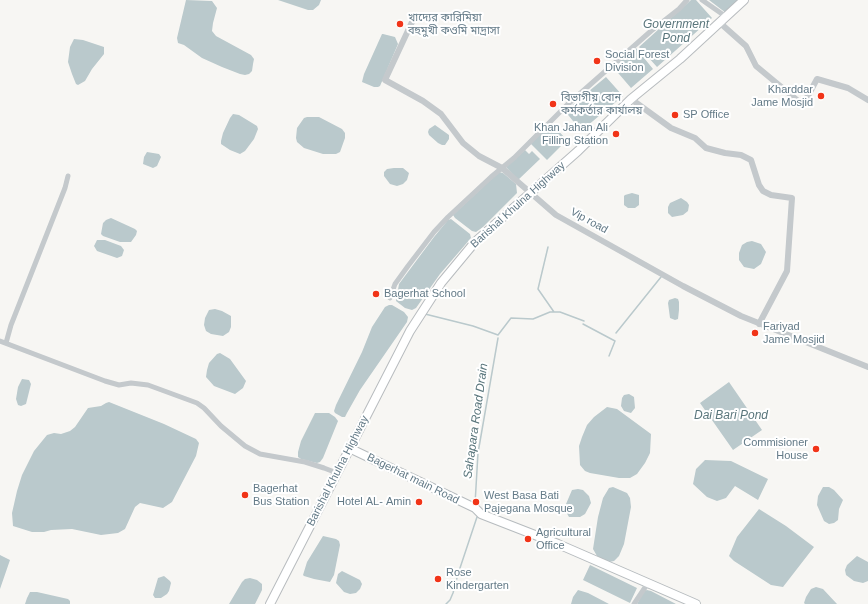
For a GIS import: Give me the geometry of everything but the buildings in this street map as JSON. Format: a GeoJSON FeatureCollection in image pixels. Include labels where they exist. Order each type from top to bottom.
{"type":"FeatureCollection","features":[{"type":"Feature","properties":{"kind":"main road","name":"Barishal Khulna Highway"},"geometry":{"type":"LineString","coordinates":[[270,604],[410,331],[440,283],[474,242],[578,151],[631,99],[680,59],[744,0]]}},
{"type":"Feature","properties":{"kind":"main road","name":"Bagerhat main Road"},"geometry":{"type":"LineString","coordinates":[[350,448],[475,508],[481,514],[558,544],[696,604]]}},
{"type":"Feature","properties":{"kind":"street"},"geometry":{"type":"LineString","coordinates":[[390,298],[396,284],[434,232],[462,203],[502,168],[578,95],[651,31],[679,9],[687,0]]}},
{"type":"Feature","properties":{"kind":"street"},"geometry":{"type":"LineString","coordinates":[[702,0],[722,19],[746,46],[756,66],[803,105],[817,79],[848,88],[868,100]]}},
{"type":"Feature","properties":{"kind":"street","name":"Vip road"},"geometry":{"type":"LineString","coordinates":[[412,22],[385,80],[423,101],[440,114],[452,126],[463,143],[479,156],[502,168],[556,214],[578,228],[683,286],[759,324],[868,367]]}},
{"type":"Feature","properties":{"kind":"street"},"geometry":{"type":"LineString","coordinates":[[631,99],[672,128],[696,138],[706,148],[741,155],[751,160],[759,185],[763,191],[771,195],[792,198],[787,271],[759,324]]}},
{"type":"Feature","properties":{"kind":"street"},"geometry":{"type":"LineString","coordinates":[[6,343],[11,325],[65,188],[68,176]]}},
{"type":"Feature","properties":{"kind":"street"},"geometry":{"type":"LineString","coordinates":[[0,341],[105,381],[119,384],[131,383],[148,385],[197,403],[204,408],[221,426],[246,446],[260,454],[305,462],[337,473]]}},
{"type":"Feature","properties":{"kind":"street"},"geometry":{"type":"LineString","coordinates":[[634,604],[648,583]]}},
{"type":"Feature","properties":{"kind":"water"},"geometry":{"type":"Polygon","coordinates":[[[186,0],[212,1],[217,8],[212,31],[216,36],[251,55],[254,59],[252,71],[249,74],[240,74],[222,67],[202,58],[184,45],[178,43],[177,38],[186,0]]]}},
{"type":"Feature","properties":{"kind":"water"},"geometry":{"type":"Polygon","coordinates":[[[278,0],[321,0],[319,5],[313,10],[308,10],[278,0]]]}},
{"type":"Feature","properties":{"kind":"water","name":"Government Pond"},"geometry":{"type":"Polygon","coordinates":[[[691,0],[696,0],[712,18],[657,67],[639,47],[691,0]]]}},
{"type":"Feature","properties":{"kind":"water","name":"Government Pond"},"geometry":{"type":"Polygon","coordinates":[[[709,0],[739,0],[726,13],[709,0]]]}},
{"type":"Feature","properties":{"kind":"water"},"geometry":{"type":"Polygon","coordinates":[[[382,34],[395,37],[398,44],[380,86],[374,87],[362,82],[364,74],[382,34]]]}},
{"type":"Feature","properties":{"kind":"water"},"geometry":{"type":"Polygon","coordinates":[[[74,39],[83,40],[104,47],[104,54],[85,81],[78,85],[76,84],[68,62],[70,47],[74,39]]]}},
{"type":"Feature","properties":{"kind":"water","name":"Government Pond"},"geometry":{"type":"Polygon","coordinates":[[[636,48],[653,69],[631,88],[613,67],[636,48]]]}},
{"type":"Feature","properties":{"kind":"water"},"geometry":{"type":"Polygon","coordinates":[[[606,77],[623,96],[581,131],[565,111],[606,77]]]}},
{"type":"Feature","properties":{"kind":"water"},"geometry":{"type":"Polygon","coordinates":[[[233,114],[239,115],[257,126],[258,129],[254,139],[245,151],[240,154],[221,144],[223,133],[233,114]]]}},
{"type":"Feature","properties":{"kind":"water"},"geometry":{"type":"Polygon","coordinates":[[[319,117],[342,129],[345,133],[345,138],[340,152],[336,154],[323,154],[304,148],[297,142],[297,128],[304,118],[319,117]]]}},
{"type":"Feature","properties":{"kind":"water"},"geometry":{"type":"Polygon","coordinates":[[[549,121],[567,140],[547,160],[528,141],[549,121]]]}},
{"type":"Feature","properties":{"kind":"water"},"geometry":{"type":"Polygon","coordinates":[[[435,125],[449,135],[449,139],[445,145],[438,143],[429,135],[429,129],[435,125]]]}},
{"type":"Feature","properties":{"kind":"water"},"geometry":{"type":"Polygon","coordinates":[[[525,150],[529,154],[532,151],[540,159],[518,180],[506,167],[525,150]]]}},
{"type":"Feature","properties":{"kind":"water"},"geometry":{"type":"Polygon","coordinates":[[[147,152],[159,154],[161,157],[157,166],[153,168],[143,164],[144,157],[147,152]]]}},
{"type":"Feature","properties":{"kind":"water"},"geometry":{"type":"Polygon","coordinates":[[[403,168],[409,173],[407,180],[403,184],[397,186],[390,184],[384,176],[384,172],[387,169],[403,168]]]}},
{"type":"Feature","properties":{"kind":"water"},"geometry":{"type":"Polygon","coordinates":[[[499,172],[503,173],[516,184],[517,193],[483,227],[476,232],[472,231],[453,215],[499,172]]]}},
{"type":"Feature","properties":{"kind":"water"},"geometry":{"type":"Polygon","coordinates":[[[632,193],[639,195],[639,205],[635,208],[628,208],[624,205],[624,196],[632,193]]]}},
{"type":"Feature","properties":{"kind":"water"},"geometry":{"type":"Polygon","coordinates":[[[681,198],[689,205],[688,211],[683,215],[672,217],[668,213],[668,207],[670,203],[681,198]]]}},
{"type":"Feature","properties":{"kind":"water"},"geometry":{"type":"Polygon","coordinates":[[[111,218],[137,231],[131,242],[120,242],[101,234],[103,223],[111,218]]]}},
{"type":"Feature","properties":{"kind":"water"},"geometry":{"type":"Polygon","coordinates":[[[451,219],[470,234],[471,238],[440,274],[416,308],[412,310],[405,308],[396,301],[399,284],[434,237],[448,220],[451,219]]]}},
{"type":"Feature","properties":{"kind":"water"},"geometry":{"type":"Polygon","coordinates":[[[97,240],[105,240],[121,246],[124,250],[122,256],[117,258],[97,251],[94,246],[97,240]]]}},
{"type":"Feature","properties":{"kind":"water"},"geometry":{"type":"Polygon","coordinates":[[[752,241],[761,244],[766,252],[761,264],[754,269],[744,267],[739,260],[739,253],[742,245],[752,241]]]}},
{"type":"Feature","properties":{"kind":"water"},"geometry":{"type":"Polygon","coordinates":[[[675,298],[678,299],[679,302],[679,310],[678,319],[675,320],[670,318],[668,303],[669,300],[675,298]]]}},
{"type":"Feature","properties":{"kind":"water"},"geometry":{"type":"Polygon","coordinates":[[[392,305],[404,312],[408,317],[407,322],[360,390],[345,417],[342,417],[334,411],[336,405],[362,352],[372,327],[385,307],[392,305]]]}},
{"type":"Feature","properties":{"kind":"water"},"geometry":{"type":"Polygon","coordinates":[[[215,309],[231,316],[231,327],[229,332],[223,336],[211,334],[206,331],[204,325],[205,318],[209,310],[215,309]]]}},
{"type":"Feature","properties":{"kind":"water"},"geometry":{"type":"Polygon","coordinates":[[[220,353],[230,359],[246,381],[243,388],[235,394],[214,386],[206,377],[209,363],[217,354],[220,353]]]}},
{"type":"Feature","properties":{"kind":"water"},"geometry":{"type":"Polygon","coordinates":[[[22,379],[29,380],[31,384],[26,404],[21,406],[18,405],[16,399],[18,387],[22,379]]]}},
{"type":"Feature","properties":{"kind":"water","name":"Dai Bari Pond"},"geometry":{"type":"Polygon","coordinates":[[[729,382],[762,430],[733,450],[700,403],[729,382]]]}},
{"type":"Feature","properties":{"kind":"water"},"geometry":{"type":"Polygon","coordinates":[[[629,394],[634,397],[635,408],[631,413],[624,411],[621,406],[624,395],[629,394]]]}},
{"type":"Feature","properties":{"kind":"water"},"geometry":{"type":"Polygon","coordinates":[[[109,402],[164,424],[196,439],[199,443],[196,456],[172,502],[163,508],[140,503],[135,507],[125,529],[118,533],[101,535],[72,529],[32,532],[13,526],[12,513],[17,491],[22,475],[34,451],[47,435],[54,433],[61,434],[70,431],[75,427],[88,408],[101,406],[109,402]]]}},
{"type":"Feature","properties":{"kind":"water"},"geometry":{"type":"Polygon","coordinates":[[[607,407],[617,409],[651,434],[650,453],[637,474],[630,478],[619,478],[590,473],[585,471],[580,465],[579,446],[587,425],[594,417],[607,407]]]}},
{"type":"Feature","properties":{"kind":"water"},"geometry":{"type":"Polygon","coordinates":[[[315,413],[329,413],[338,421],[323,458],[317,463],[298,457],[301,441],[315,413]]]}},
{"type":"Feature","properties":{"kind":"water"},"geometry":{"type":"Polygon","coordinates":[[[705,460],[731,461],[768,479],[758,500],[735,486],[726,498],[717,501],[707,497],[693,484],[696,469],[705,460]]]}},
{"type":"Feature","properties":{"kind":"water"},"geometry":{"type":"Polygon","coordinates":[[[613,487],[627,493],[630,498],[631,507],[624,544],[619,556],[614,561],[609,562],[597,556],[593,549],[598,517],[603,498],[609,488],[613,487]]]}},
{"type":"Feature","properties":{"kind":"water"},"geometry":{"type":"Polygon","coordinates":[[[823,487],[829,487],[834,490],[843,500],[839,509],[838,520],[834,523],[829,524],[824,521],[817,505],[818,496],[823,487]]]}},
{"type":"Feature","properties":{"kind":"water"},"geometry":{"type":"Polygon","coordinates":[[[572,490],[583,490],[589,496],[591,503],[585,514],[580,517],[569,517],[565,510],[566,504],[572,490]]]}},
{"type":"Feature","properties":{"kind":"water"},"geometry":{"type":"Polygon","coordinates":[[[759,509],[786,526],[814,547],[783,587],[771,585],[734,561],[729,556],[737,537],[759,509]]]}},
{"type":"Feature","properties":{"kind":"water"},"geometry":{"type":"Polygon","coordinates":[[[323,536],[336,539],[339,541],[340,545],[334,575],[330,582],[303,575],[307,562],[323,536]]]}},
{"type":"Feature","properties":{"kind":"water"},"geometry":{"type":"Polygon","coordinates":[[[0,555],[10,560],[0,589],[0,555]]]}},
{"type":"Feature","properties":{"kind":"water"},"geometry":{"type":"Polygon","coordinates":[[[857,556],[868,562],[868,581],[863,583],[854,581],[846,575],[845,570],[847,565],[857,556]]]}},
{"type":"Feature","properties":{"kind":"water"},"geometry":{"type":"Polygon","coordinates":[[[590,565],[637,588],[630,603],[583,580],[590,565]]]}},
{"type":"Feature","properties":{"kind":"water"},"geometry":{"type":"Polygon","coordinates":[[[342,571],[360,580],[362,584],[356,593],[350,594],[344,592],[336,583],[338,574],[342,571]]]}},
{"type":"Feature","properties":{"kind":"water"},"geometry":{"type":"Polygon","coordinates":[[[164,576],[171,583],[169,591],[161,598],[155,598],[153,595],[158,578],[164,576]]]}},
{"type":"Feature","properties":{"kind":"water"},"geometry":{"type":"Polygon","coordinates":[[[250,578],[257,580],[262,584],[262,590],[255,604],[229,604],[242,582],[245,579],[250,578]]]}},
{"type":"Feature","properties":{"kind":"water"},"geometry":{"type":"Polygon","coordinates":[[[816,587],[823,589],[837,604],[805,604],[806,597],[811,589],[816,587]]]}},
{"type":"Feature","properties":{"kind":"water"},"geometry":{"type":"Polygon","coordinates":[[[578,590],[588,593],[609,604],[571,604],[573,597],[578,590]]]}},
{"type":"Feature","properties":{"kind":"water"},"geometry":{"type":"Polygon","coordinates":[[[647,590],[676,604],[637,604],[644,591],[647,590]]]}},
{"type":"Feature","properties":{"kind":"water"},"geometry":{"type":"Polygon","coordinates":[[[30,592],[37,592],[68,599],[70,604],[25,604],[30,592]]]}},
{"type":"Feature","properties":{"kind":"waterway","name":"Sahapara Road Drain"},"geometry":{"type":"LineString","coordinates":[[425,314],[473,326],[498,335],[511,318],[533,319],[550,312],[554,312],[538,289],[548,247]]}},
{"type":"Feature","properties":{"kind":"waterway","name":"Sahapara Road Drain"},"geometry":{"type":"LineString","coordinates":[[616,333],[661,277]]}},
{"type":"Feature","properties":{"kind":"waterway","name":"Sahapara Road Drain"},"geometry":{"type":"LineString","coordinates":[[554,312],[560,312],[584,321]]}},
{"type":"Feature","properties":{"kind":"waterway","name":"Sahapara Road Drain"},"geometry":{"type":"LineString","coordinates":[[583,324],[615,341],[609,356]]}},
{"type":"Feature","properties":{"kind":"waterway","name":"Sahapara Road Drain"},"geometry":{"type":"LineString","coordinates":[[475,504],[478,453],[498,338]]}},
{"type":"Feature","properties":{"kind":"waterway"},"geometry":{"type":"LineString","coordinates":[[446,604],[450,600],[453,593],[477,517]]}},
{"type":"Feature","properties":{"kind":"place","name":"খাদ্যের কারিমিয়া বহুমুখী কওমি মাদ্রাসা"},"geometry":{"type":"Point","coordinates":[400,24]}},
{"type":"Feature","properties":{"kind":"place","name":"Social Forest Division"},"geometry":{"type":"Point","coordinates":[597,61]}},
{"type":"Feature","properties":{"kind":"place","name":"Kharddar Jame Mosjid"},"geometry":{"type":"Point","coordinates":[821,96]}},
{"type":"Feature","properties":{"kind":"place","name":"বিভাগীয় বোন কর্মকর্তার কার্যালয়"},"geometry":{"type":"Point","coordinates":[553,104]}},
{"type":"Feature","properties":{"kind":"place","name":"SP Office"},"geometry":{"type":"Point","coordinates":[675,115]}},
{"type":"Feature","properties":{"kind":"place","name":"Khan Jahan Ali Filling Station"},"geometry":{"type":"Point","coordinates":[616,134]}},
{"type":"Feature","properties":{"kind":"place","name":"Bagerhat School"},"geometry":{"type":"Point","coordinates":[376,294]}},
{"type":"Feature","properties":{"kind":"place","name":"Fariyad Jame Mosjid"},"geometry":{"type":"Point","coordinates":[755,333]}},
{"type":"Feature","properties":{"kind":"place","name":"Commisioner House"},"geometry":{"type":"Point","coordinates":[816,449]}},
{"type":"Feature","properties":{"kind":"place","name":"Bagerhat Bus Station"},"geometry":{"type":"Point","coordinates":[245,495]}},
{"type":"Feature","properties":{"kind":"place","name":"Hotel AL- Amin"},"geometry":{"type":"Point","coordinates":[419,502]}},
{"type":"Feature","properties":{"kind":"place","name":"West Basa Bati Pajegana Mosque"},"geometry":{"type":"Point","coordinates":[476,502]}},
{"type":"Feature","properties":{"kind":"place","name":"Agricultural Office"},"geometry":{"type":"Point","coordinates":[528,539]}},
{"type":"Feature","properties":{"kind":"place","name":"Rose Kindergarten"},"geometry":{"type":"Point","coordinates":[438,579]}}]}
